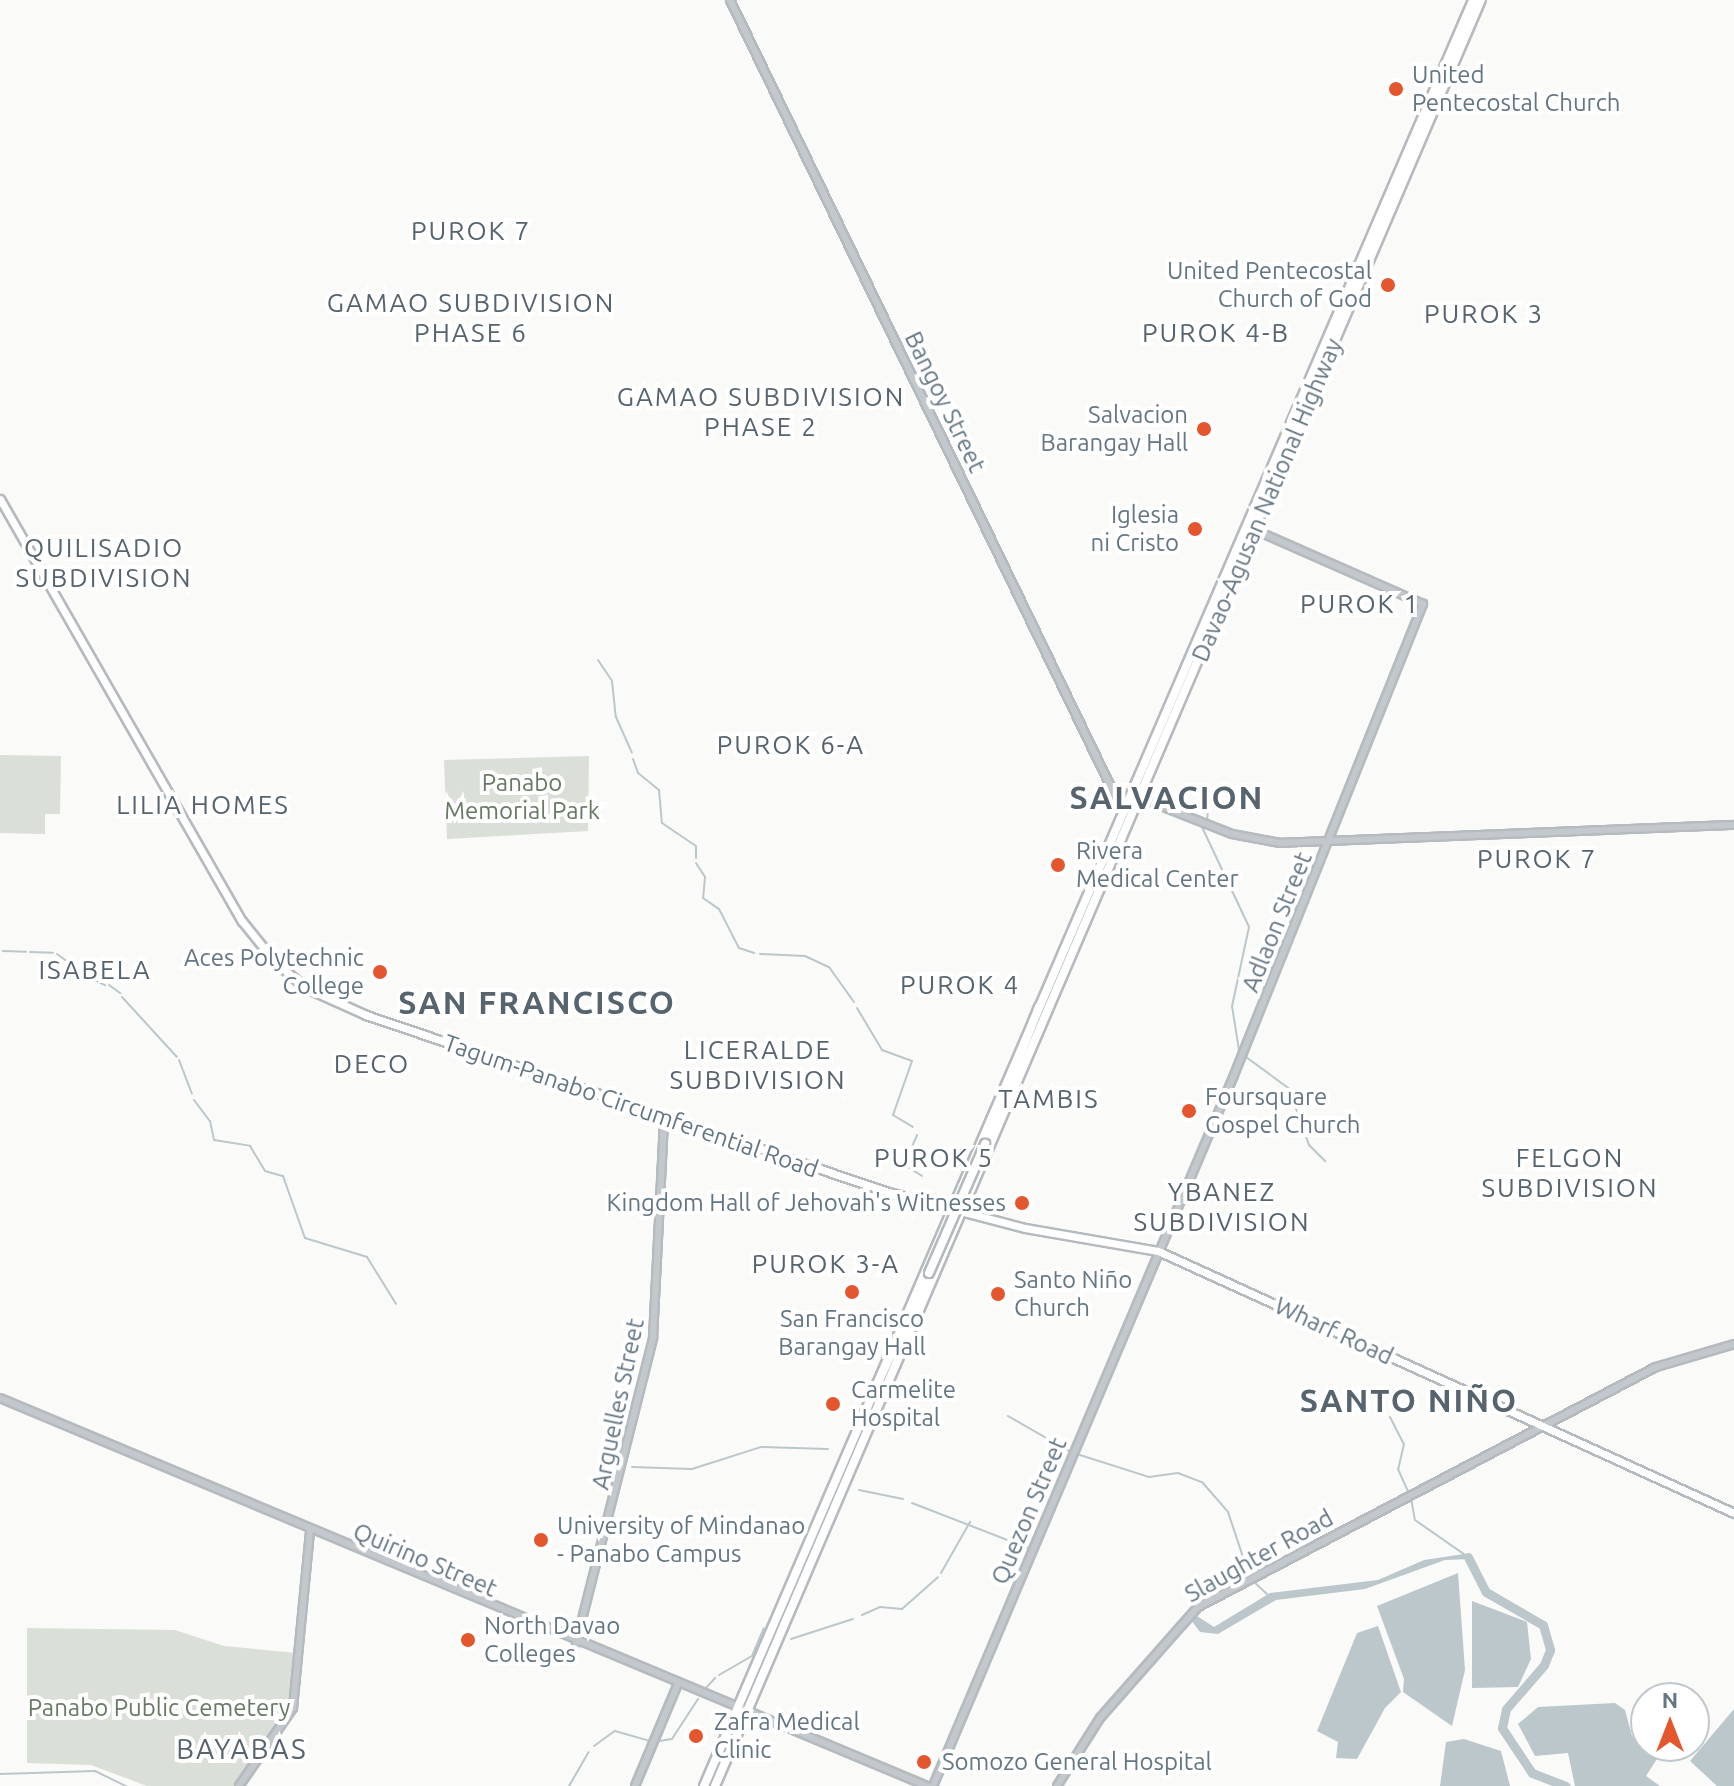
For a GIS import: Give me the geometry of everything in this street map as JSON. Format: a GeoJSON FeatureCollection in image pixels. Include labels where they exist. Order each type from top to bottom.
{"type":"FeatureCollection","features":[{"type":"Feature","properties":{"kind":"highway","name":"Davao-Agusan National Highway"},"geometry":{"type":"LineString","coordinates":[[704,1786],[1042,995],[1163,734],[1473,0]]}},
{"type":"Feature","properties":{"kind":"highway","name":"Davao-Agusan National Highway"},"geometry":{"type":"LineString","coordinates":[[1323,359],[1481,0]]}},
{"type":"Feature","properties":{"kind":"highway","name":"Davao-Agusan National Highway"},"geometry":{"type":"LineString","coordinates":[[715,1786],[964,1213],[1090,915],[1127,816]]}},
{"type":"Feature","properties":{"kind":"highway"},"geometry":{"type":"LineString","coordinates":[[1080,911],[1090,915]]}},
{"type":"Feature","properties":{"kind":"highway","name":"Davao-Agusan National Highway"},"geometry":{"type":"LineString","coordinates":[[868,1397],[885,1375],[985,1144],[1036,1024],[1042,995]]}},
{"type":"Feature","properties":{"kind":"highway","name":"Davao-Agusan National Highway"},"geometry":{"type":"LineString","coordinates":[[1036,1024],[1054,1001]]}},
{"type":"Feature","properties":{"kind":"highway","name":"Davao-Agusan National Highway"},"geometry":{"type":"LineString","coordinates":[[881,1403],[885,1375]]}},
{"type":"Feature","properties":{"kind":"main road","name":"Tagum-Panabo Circumferential Road"},"geometry":{"type":"LineString","coordinates":[[0,499],[242,921],[275,962],[306,988],[366,1015],[664,1119],[964,1213]]}},
{"type":"Feature","properties":{"kind":"main road","name":"Wharf Road"},"geometry":{"type":"LineString","coordinates":[[964,1213],[1158,1251],[1734,1513]]}},
{"type":"Feature","properties":{"kind":"street","name":"Bangoy Street"},"geometry":{"type":"LineString","coordinates":[[730,0],[1127,816]]}},
{"type":"Feature","properties":{"kind":"street","name":"Adlaon Street"},"geometry":{"type":"LineString","coordinates":[[1158,1251],[1329,842],[1423,604],[1251,528]]}},
{"type":"Feature","properties":{"kind":"street"},"geometry":{"type":"LineString","coordinates":[[1136,796],[1254,840],[1329,842],[1734,825]]}},
{"type":"Feature","properties":{"kind":"street","name":"Arguelles Street"},"geometry":{"type":"LineString","coordinates":[[576,1643],[653,1338],[664,1119]]}},
{"type":"Feature","properties":{"kind":"street","name":"Quezon Street"},"geometry":{"type":"LineString","coordinates":[[930,1786],[1158,1251]]}},
{"type":"Feature","properties":{"kind":"street","name":"Slaughter Road"},"geometry":{"type":"LineString","coordinates":[[1057,1786],[1077,1746],[1187,1615],[1539,1426],[1656,1367],[1734,1344]]}},
{"type":"Feature","properties":{"kind":"street","name":"Quirino Street"},"geometry":{"type":"LineString","coordinates":[[0,1398],[677,1686],[930,1786]]}},
{"type":"Feature","properties":{"kind":"street"},"geometry":{"type":"LineString","coordinates":[[239,1786],[293,1708],[310,1531]]}},
{"type":"Feature","properties":{"kind":"street"},"geometry":{"type":"LineString","coordinates":[[635,1786],[677,1686]]}},
{"type":"Feature","properties":{"kind":"green space"},"geometry":{"type":"Polygon","coordinates":[[[0,755],[61,756],[60,814],[45,814],[45,834],[0,833],[0,755]]]}},
{"type":"Feature","properties":{"kind":"green space","name":"Panabo Memorial Park"},"geometry":{"type":"Polygon","coordinates":[[[589,756],[588,831],[447,839],[444,760],[589,756]]]}},
{"type":"Feature","properties":{"kind":"green space","name":"Panabo Public Cemetery"},"geometry":{"type":"Polygon","coordinates":[[[27,1628],[175,1630],[224,1646],[297,1653],[288,1710],[235,1786],[147,1786],[91,1765],[27,1763],[27,1628]]]}},
{"type":"Feature","properties":{"kind":"shaded area"},"geometry":{"type":"Polygon","coordinates":[[[1464,1554],[1470,1559],[1445,1560],[1365,1589],[1276,1600],[1218,1634],[1200,1632],[1191,1620],[1197,1616],[1214,1627],[1270,1593],[1378,1580],[1424,1560],[1464,1554]]]}},
{"type":"Feature","properties":{"kind":"shaded area"},"geometry":{"type":"Polygon","coordinates":[[[1458,1573],[1465,1670],[1452,1726],[1403,1692],[1404,1679],[1377,1606],[1458,1573]]]}},
{"type":"Feature","properties":{"kind":"shaded area"},"geometry":{"type":"Polygon","coordinates":[[[1472,1601],[1527,1622],[1531,1659],[1518,1687],[1472,1688],[1472,1601]]]}},
{"type":"Feature","properties":{"kind":"shaded area"},"geometry":{"type":"Polygon","coordinates":[[[1378,1626],[1401,1692],[1385,1708],[1357,1759],[1336,1758],[1338,1742],[1317,1731],[1357,1633],[1378,1626]]]}},
{"type":"Feature","properties":{"kind":"shaded area"},"geometry":{"type":"Polygon","coordinates":[[[1615,1703],[1625,1710],[1630,1729],[1630,1762],[1655,1762],[1646,1776],[1660,1786],[1575,1786],[1568,1753],[1535,1756],[1518,1724],[1538,1707],[1615,1703]]]}},
{"type":"Feature","properties":{"kind":"shaded area"},"geometry":{"type":"Polygon","coordinates":[[[1734,1709],[1734,1786],[1717,1786],[1691,1762],[1710,1762],[1710,1737],[1734,1709]]]}},
{"type":"Feature","properties":{"kind":"shaded area"},"geometry":{"type":"Polygon","coordinates":[[[1464,1739],[1501,1751],[1510,1786],[1440,1786],[1446,1742],[1464,1739]]]}},
{"type":"Feature","properties":{"kind":"waterway"},"geometry":{"type":"LineString","coordinates":[[598,660],[612,681],[616,717],[632,753]]}},
{"type":"Feature","properties":{"kind":"waterway"},"geometry":{"type":"LineString","coordinates":[[633,759],[638,773],[659,790],[662,823],[696,846],[696,858]]}},
{"type":"Feature","properties":{"kind":"waterway"},"geometry":{"type":"LineString","coordinates":[[1207,820],[1208,810]]}},
{"type":"Feature","properties":{"kind":"waterway"},"geometry":{"type":"LineString","coordinates":[[1202,827],[1249,927],[1232,1006],[1239,1050]]}},
{"type":"Feature","properties":{"kind":"waterway"},"geometry":{"type":"LineString","coordinates":[[696,863],[705,877],[703,898],[719,909],[739,948],[754,953]]}},
{"type":"Feature","properties":{"kind":"waterway"},"geometry":{"type":"LineString","coordinates":[[3,951],[26,952]]}},
{"type":"Feature","properties":{"kind":"waterway"},"geometry":{"type":"LineString","coordinates":[[30,952],[53,953]]}},
{"type":"Feature","properties":{"kind":"waterway"},"geometry":{"type":"LineString","coordinates":[[57,954],[80,971]]}},
{"type":"Feature","properties":{"kind":"waterway"},"geometry":{"type":"LineString","coordinates":[[760,954],[805,956],[829,967],[854,1002]]}},
{"type":"Feature","properties":{"kind":"waterway"},"geometry":{"type":"LineString","coordinates":[[83,974],[105,985]]}},
{"type":"Feature","properties":{"kind":"waterway"},"geometry":{"type":"LineString","coordinates":[[109,985],[120,993]]}},
{"type":"Feature","properties":{"kind":"waterway"},"geometry":{"type":"LineString","coordinates":[[122,997],[177,1057]]}},
{"type":"Feature","properties":{"kind":"waterway"},"geometry":{"type":"LineString","coordinates":[[857,1008],[882,1050],[912,1061],[893,1115],[913,1127]]}},
{"type":"Feature","properties":{"kind":"waterway"},"geometry":{"type":"LineString","coordinates":[[1246,1057],[1295,1093]]}},
{"type":"Feature","properties":{"kind":"waterway"},"geometry":{"type":"LineString","coordinates":[[179,1060],[192,1094]]}},
{"type":"Feature","properties":{"kind":"waterway"},"geometry":{"type":"LineString","coordinates":[[194,1100],[210,1121],[214,1140],[250,1146],[265,1171],[283,1176],[305,1238],[367,1257],[396,1304]]}},
{"type":"Feature","properties":{"kind":"waterway"},"geometry":{"type":"LineString","coordinates":[[1294,1103],[1309,1145],[1325,1161]]}},
{"type":"Feature","properties":{"kind":"waterway"},"geometry":{"type":"LineString","coordinates":[[917,1135],[904,1165],[922,1176]]}},
{"type":"Feature","properties":{"kind":"waterway"},"geometry":{"type":"LineString","coordinates":[[1008,1416],[1069,1451]]}},
{"type":"Feature","properties":{"kind":"waterway"},"geometry":{"type":"LineString","coordinates":[[1390,1417],[1404,1444],[1398,1469],[1408,1491]]}},
{"type":"Feature","properties":{"kind":"waterway"},"geometry":{"type":"LineString","coordinates":[[632,1467],[692,1469],[761,1447],[828,1449]]}},
{"type":"Feature","properties":{"kind":"waterway"},"geometry":{"type":"LineString","coordinates":[[1080,1455],[1149,1477],[1178,1473],[1202,1482],[1228,1512],[1249,1575]]}},
{"type":"Feature","properties":{"kind":"waterway"},"geometry":{"type":"LineString","coordinates":[[859,1490],[903,1499]]}},
{"type":"Feature","properties":{"kind":"waterway"},"geometry":{"type":"LineString","coordinates":[[1411,1498],[1415,1520],[1468,1557]]}},
{"type":"Feature","properties":{"kind":"waterway"},"geometry":{"type":"LineString","coordinates":[[912,1503],[1028,1548]]}},
{"type":"Feature","properties":{"kind":"waterway"},"geometry":{"type":"LineString","coordinates":[[941,1573],[970,1522]]}},
{"type":"Feature","properties":{"kind":"waterway"},"geometry":{"type":"LineString","coordinates":[[1468,1557],[1486,1592],[1543,1625],[1550,1650],[1544,1665],[1506,1709],[1502,1728],[1532,1773],[1566,1786]]}},
{"type":"Feature","properties":{"kind":"waterway"},"geometry":{"type":"LineString","coordinates":[[862,1615],[880,1607],[902,1609],[938,1577]]}},
{"type":"Feature","properties":{"kind":"waterway"},"geometry":{"type":"LineString","coordinates":[[1253,1581],[1267,1594]]}},
{"type":"Feature","properties":{"kind":"waterway"},"geometry":{"type":"LineString","coordinates":[[791,1639],[853,1619]]}},
{"type":"Feature","properties":{"kind":"waterway"},"geometry":{"type":"LineString","coordinates":[[719,1675],[752,1656],[764,1628]]}},
{"type":"Feature","properties":{"kind":"waterway"},"geometry":{"type":"LineString","coordinates":[[703,1691],[715,1678]]}},
{"type":"Feature","properties":{"kind":"waterway"},"geometry":{"type":"LineString","coordinates":[[659,1741],[672,1739],[698,1699]]}},
{"type":"Feature","properties":{"kind":"waterway"},"geometry":{"type":"LineString","coordinates":[[594,1746],[615,1731],[649,1741]]}},
{"type":"Feature","properties":{"kind":"waterway"},"geometry":{"type":"LineString","coordinates":[[569,1786],[589,1752]]}},
{"type":"Feature","properties":{"kind":"waterway"},"geometry":{"type":"LineString","coordinates":[[0,1774],[95,1771],[126,1786]]}},
{"type":"Feature","properties":{"kind":"place","name":"United Pentecostal Church"},"geometry":{"type":"Point","coordinates":[1396,89]}},
{"type":"Feature","properties":{"kind":"place","name":"United Pentecostal Church of God"},"geometry":{"type":"Point","coordinates":[1388,285]}},
{"type":"Feature","properties":{"kind":"place","name":"Salvacion Barangay Hall"},"geometry":{"type":"Point","coordinates":[1204,429]}},
{"type":"Feature","properties":{"kind":"place","name":"Iglesia ni Cristo"},"geometry":{"type":"Point","coordinates":[1195,529]}},
{"type":"Feature","properties":{"kind":"place","name":"Rivera Medical Center"},"geometry":{"type":"Point","coordinates":[1058,865]}},
{"type":"Feature","properties":{"kind":"place","name":"Aces Polytechnic College"},"geometry":{"type":"Point","coordinates":[380,972]}},
{"type":"Feature","properties":{"kind":"place","name":"Foursquare Gospel Church"},"geometry":{"type":"Point","coordinates":[1189,1111]}},
{"type":"Feature","properties":{"kind":"place","name":"Kingdom Hall of Jehovah's Witnesses"},"geometry":{"type":"Point","coordinates":[1022,1203]}},
{"type":"Feature","properties":{"kind":"place","name":"San Francisco Barangay Hall"},"geometry":{"type":"Point","coordinates":[852,1292]}},
{"type":"Feature","properties":{"kind":"place","name":"Santo Niño Church"},"geometry":{"type":"Point","coordinates":[998,1294]}},
{"type":"Feature","properties":{"kind":"place","name":"Carmelite Hospital"},"geometry":{"type":"Point","coordinates":[833,1404]}},
{"type":"Feature","properties":{"kind":"place","name":"University of Mindanao - Panabo Campus"},"geometry":{"type":"Point","coordinates":[541,1540]}},
{"type":"Feature","properties":{"kind":"place","name":"North Davao Colleges"},"geometry":{"type":"Point","coordinates":[468,1640]}},
{"type":"Feature","properties":{"kind":"place","name":"Zafra Medical Clinic"},"geometry":{"type":"Point","coordinates":[696,1736]}},
{"type":"Feature","properties":{"kind":"place","name":"Somozo General Hospital"},"geometry":{"type":"Point","coordinates":[924,1762]}},
{"type":"Feature","properties":{"kind":"district","name":"PUROK 7"},"geometry":{"type":"Point","coordinates":[471,231]}},
{"type":"Feature","properties":{"kind":"district","name":"PUROK 3"},"geometry":{"type":"Point","coordinates":[1484,314]}},
{"type":"Feature","properties":{"kind":"district","name":"GAMAO SUBDIVISION PHASE 6"},"geometry":{"type":"Point","coordinates":[471,318]}},
{"type":"Feature","properties":{"kind":"district","name":"PUROK 4-B"},"geometry":{"type":"Point","coordinates":[1216,333]}},
{"type":"Feature","properties":{"kind":"district","name":"GAMAO SUBDIVISION PHASE 2"},"geometry":{"type":"Point","coordinates":[761,412]}},
{"type":"Feature","properties":{"kind":"district","name":"QUILISADIO SUBDIVISION"},"geometry":{"type":"Point","coordinates":[104,563]}},
{"type":"Feature","properties":{"kind":"district","name":"PUROK 1"},"geometry":{"type":"Point","coordinates":[1360,604]}},
{"type":"Feature","properties":{"kind":"district","name":"PUROK 6-A"},"geometry":{"type":"Point","coordinates":[791,745]}},
{"type":"Feature","properties":{"kind":"district","name":"SALVACION"},"geometry":{"type":"Point","coordinates":[1167,797]}},
{"type":"Feature","properties":{"kind":"district","name":"LILIA HOMES"},"geometry":{"type":"Point","coordinates":[203,805]}},
{"type":"Feature","properties":{"kind":"district","name":"PUROK 7"},"geometry":{"type":"Point","coordinates":[1537,859]}},
{"type":"Feature","properties":{"kind":"district","name":"ISABELA"},"geometry":{"type":"Point","coordinates":[95,970]}},
{"type":"Feature","properties":{"kind":"district","name":"PUROK 4"},"geometry":{"type":"Point","coordinates":[960,985]}},
{"type":"Feature","properties":{"kind":"district","name":"SAN FRANCISCO"},"geometry":{"type":"Point","coordinates":[537,1002]}},
{"type":"Feature","properties":{"kind":"district","name":"DECO"},"geometry":{"type":"Point","coordinates":[372,1064]}},
{"type":"Feature","properties":{"kind":"district","name":"LICERALDE SUBDIVISION"},"geometry":{"type":"Point","coordinates":[758,1065]}},
{"type":"Feature","properties":{"kind":"district","name":"TAMBIS"},"geometry":{"type":"Point","coordinates":[1049,1099]}},
{"type":"Feature","properties":{"kind":"district","name":"PUROK 5"},"geometry":{"type":"Point","coordinates":[934,1158]}},
{"type":"Feature","properties":{"kind":"district","name":"FELGON SUBDIVISION"},"geometry":{"type":"Point","coordinates":[1570,1173]}},
{"type":"Feature","properties":{"kind":"district","name":"YBANEZ SUBDIVISION"},"geometry":{"type":"Point","coordinates":[1222,1207]}},
{"type":"Feature","properties":{"kind":"district","name":"PUROK 3-A"},"geometry":{"type":"Point","coordinates":[826,1264]}},
{"type":"Feature","properties":{"kind":"district","name":"SANTO NIÑO"},"geometry":{"type":"Point","coordinates":[1409,1400]}},
{"type":"Feature","properties":{"kind":"district","name":"BAYABAS"},"geometry":{"type":"Point","coordinates":[242,1749]}}]}
